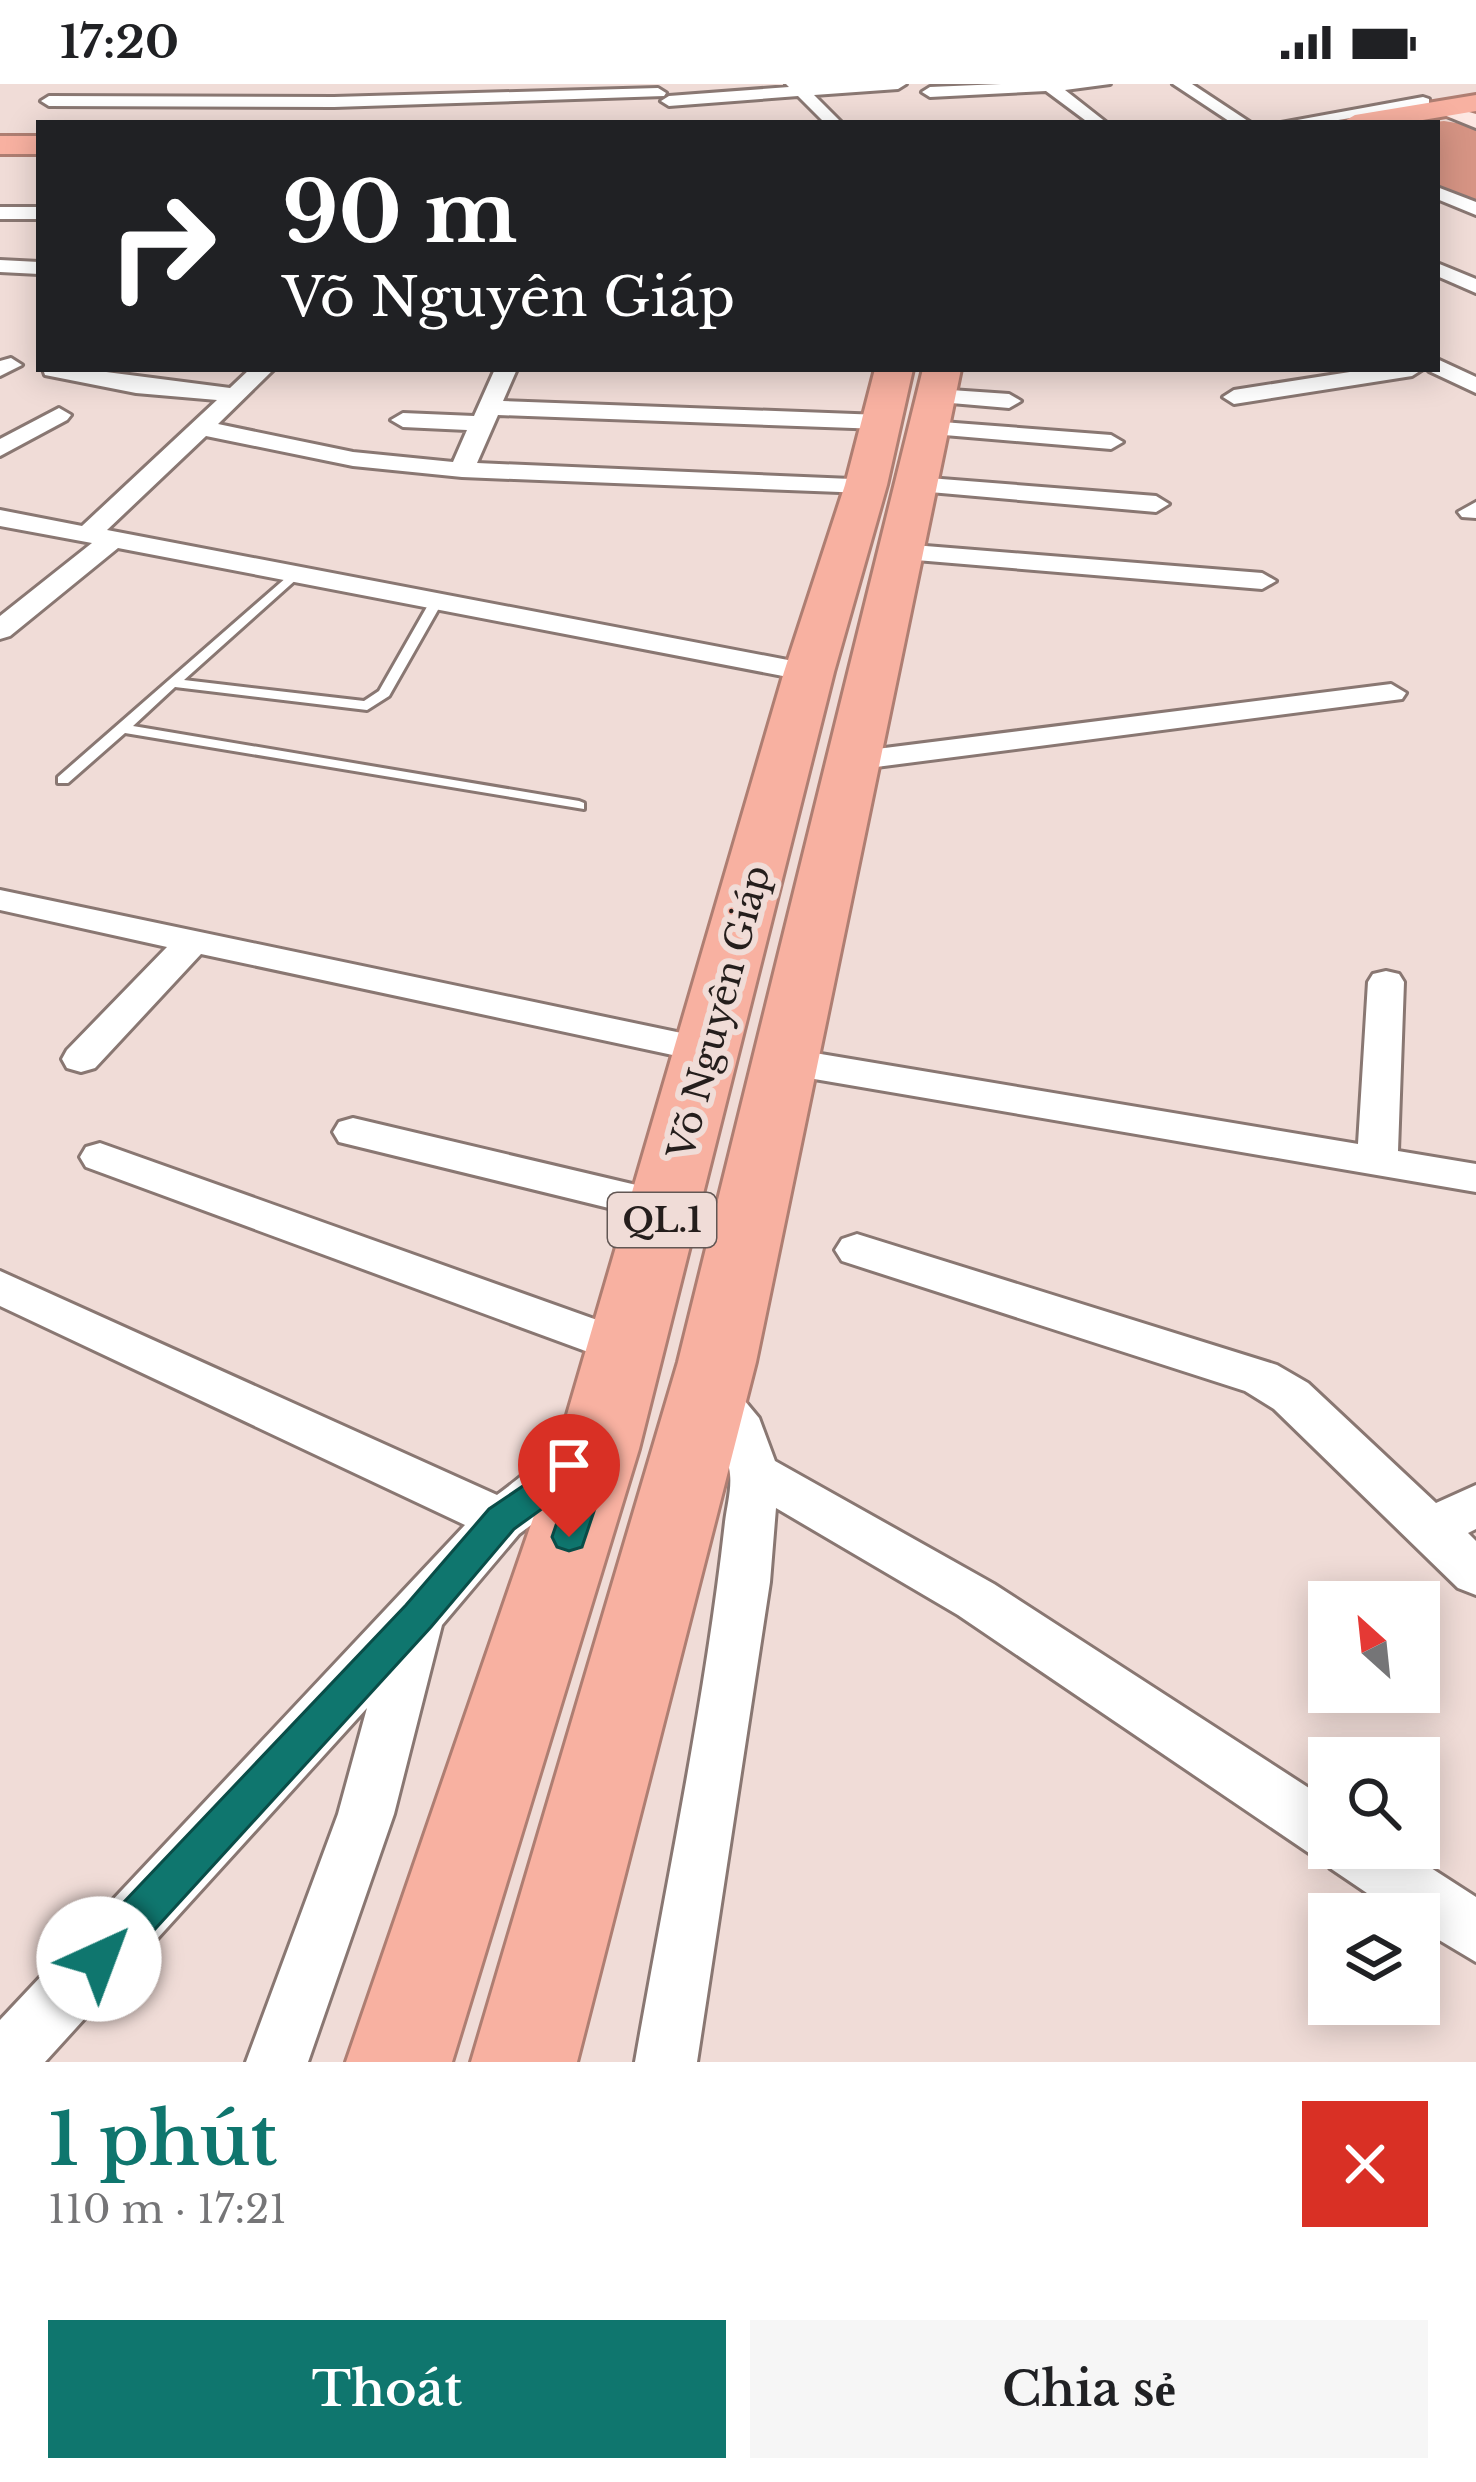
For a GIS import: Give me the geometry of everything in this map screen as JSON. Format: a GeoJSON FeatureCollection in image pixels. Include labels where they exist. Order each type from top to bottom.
{"type":"FeatureCollection","features":[{"type":"Feature","properties":{"kind":"highway"},"geometry":{"type":"LineString","coordinates":[[1356,120],[1450,112]]}},
{"type":"Feature","properties":{"kind":"highway"},"geometry":{"type":"LineString","coordinates":[[0,148],[36,148]]}},
{"type":"Feature","properties":{"kind":"highway","name":"Võ Nguyên Giáp"},"geometry":{"type":"LineString","coordinates":[[399,2062],[598,1449],[710,1051],[809,673],[908,438]]}},
{"type":"Feature","properties":{"kind":"highway","name":"Võ Nguyên Giáp"},"geometry":{"type":"LineString","coordinates":[[524,2062],[717,1362],[854,761],[908,438]]}},
{"type":"Feature","properties":{"kind":"street"},"geometry":{"type":"LineString","coordinates":[[207,120],[223,84]]}},
{"type":"Feature","properties":{"kind":"street"},"geometry":{"type":"LineString","coordinates":[[49,101],[216,102],[403,92],[658,93],[898,84]]}},
{"type":"Feature","properties":{"kind":"street"},"geometry":{"type":"LineString","coordinates":[[924,88],[1102,84]]}},
{"type":"Feature","properties":{"kind":"street"},"geometry":{"type":"LineString","coordinates":[[1181,84],[1238,120]]}},
{"type":"Feature","properties":{"kind":"street"},"geometry":{"type":"LineString","coordinates":[[1049,86],[1095,120]]}},
{"type":"Feature","properties":{"kind":"street"},"geometry":{"type":"LineString","coordinates":[[798,87],[831,120]]}},
{"type":"Feature","properties":{"kind":"street"},"geometry":{"type":"LineString","coordinates":[[924,88],[948,107]]}},
{"type":"Feature","properties":{"kind":"street"},"geometry":{"type":"LineString","coordinates":[[588,115],[590,90]]}},
{"type":"Feature","properties":{"kind":"street"},"geometry":{"type":"LineString","coordinates":[[1391,90],[1450,112]]}},
{"type":"Feature","properties":{"kind":"street"},"geometry":{"type":"LineString","coordinates":[[658,93],[693,120]]}},
{"type":"Feature","properties":{"kind":"street"},"geometry":{"type":"LineString","coordinates":[[1440,193],[1476,209]]}},
{"type":"Feature","properties":{"kind":"street"},"geometry":{"type":"LineString","coordinates":[[0,213],[36,213]]}},
{"type":"Feature","properties":{"kind":"street"},"geometry":{"type":"LineString","coordinates":[[0,266],[36,268]]}},
{"type":"Feature","properties":{"kind":"street"},"geometry":{"type":"LineString","coordinates":[[1442,275],[1476,273]]}},
{"type":"Feature","properties":{"kind":"street"},"geometry":{"type":"LineString","coordinates":[[1442,275],[1476,287]]}},
{"type":"Feature","properties":{"kind":"street"},"geometry":{"type":"LineString","coordinates":[[1440,368],[1476,386]]}},
{"type":"Feature","properties":{"kind":"street"},"geometry":{"type":"LineString","coordinates":[[63,372],[136,386],[237,395]]}},
{"type":"Feature","properties":{"kind":"street"},"geometry":{"type":"LineString","coordinates":[[0,631],[260,372]]}},
{"type":"Feature","properties":{"kind":"street"},"geometry":{"type":"LineString","coordinates":[[462,470],[505,372]]}},
{"type":"Feature","properties":{"kind":"street"},"geometry":{"type":"LineString","coordinates":[[1234,397],[1393,372]]}},
{"type":"Feature","properties":{"kind":"street"},"geometry":{"type":"LineString","coordinates":[[202,428],[353,459],[462,470],[908,438],[1010,401]]}},
{"type":"Feature","properties":{"kind":"street"},"geometry":{"type":"LineString","coordinates":[[0,449],[59,415]]}},
{"type":"Feature","properties":{"kind":"street"},"geometry":{"type":"LineString","coordinates":[[403,420],[487,416],[908,438],[1111,442]]}},
{"type":"Feature","properties":{"kind":"street"},"geometry":{"type":"LineString","coordinates":[[908,438],[1156,504]]}},
{"type":"Feature","properties":{"kind":"street"},"geometry":{"type":"LineString","coordinates":[[908,438],[1262,581]]}},
{"type":"Feature","properties":{"kind":"street"},"geometry":{"type":"LineString","coordinates":[[0,518],[809,673]]}},
{"type":"Feature","properties":{"kind":"street"},"geometry":{"type":"LineString","coordinates":[[854,761],[1391,693]]}},
{"type":"Feature","properties":{"kind":"street"},"geometry":{"type":"LineString","coordinates":[[0,900],[710,1051]]}},
{"type":"Feature","properties":{"kind":"street"},"geometry":{"type":"LineString","coordinates":[[81,1058],[192,942]]}},
{"type":"Feature","properties":{"kind":"street"},"geometry":{"type":"LineString","coordinates":[[1377,1161],[1386,982]]}},
{"type":"Feature","properties":{"kind":"street"},"geometry":{"type":"LineString","coordinates":[[785,1060],[1476,1178]]}},
{"type":"Feature","properties":{"kind":"street"},"geometry":{"type":"LineString","coordinates":[[353,1132],[666,1207]]}},
{"type":"Feature","properties":{"kind":"street"},"geometry":{"type":"LineString","coordinates":[[100,1157],[626,1348]]}},
{"type":"Feature","properties":{"kind":"street"},"geometry":{"type":"LineString","coordinates":[[857,1250],[1261,1378],[1291,1396],[1476,1573]]}},
{"type":"Feature","properties":{"kind":"street"},"geometry":{"type":"LineString","coordinates":[[0,1287],[501,1519]]}},
{"type":"Feature","properties":{"kind":"street"},"geometry":{"type":"LineString","coordinates":[[666,2062],[744,1582],[755,1473],[742,1431],[721,1406],[717,1362]]}},
{"type":"Feature","properties":{"kind":"street"},"geometry":{"type":"LineString","coordinates":[[3,2062],[418,1616],[501,1519],[598,1449]]}},
{"type":"Feature","properties":{"kind":"street"},"geometry":{"type":"LineString","coordinates":[[755,1473],[833,1513],[988,1606],[1308,1820]]}},
{"type":"Feature","properties":{"kind":"street"},"geometry":{"type":"LineString","coordinates":[[1432,1529],[1476,1504]]}},
{"type":"Feature","properties":{"kind":"street"},"geometry":{"type":"LineString","coordinates":[[277,2062],[366,1814],[418,1616]]}},
{"type":"Feature","properties":{"kind":"street"},"geometry":{"type":"LineString","coordinates":[[1382,1869],[1476,1933]]}},
{"type":"Feature","properties":{"kind":"lane"},"geometry":{"type":"LineString","coordinates":[[63,780],[295,574]]}},
{"type":"Feature","properties":{"kind":"lane"},"geometry":{"type":"LineString","coordinates":[[173,683],[368,706],[384,693],[437,601]]}},
{"type":"Feature","properties":{"kind":"lane"},"geometry":{"type":"LineString","coordinates":[[122,728],[579,806]]}},
{"type":"Feature","properties":{"kind":"shaded area"},"geometry":{"type":"Polygon","coordinates":[[[1440,121],[1476,126],[1476,205],[1440,190],[1440,121]]]}},
{"type":"Feature","properties":{"kind":"route"},"geometry":{"type":"LineString","coordinates":[[99,1959],[418,1616],[501,1519],[598,1449],[569,1537]]}}]}
